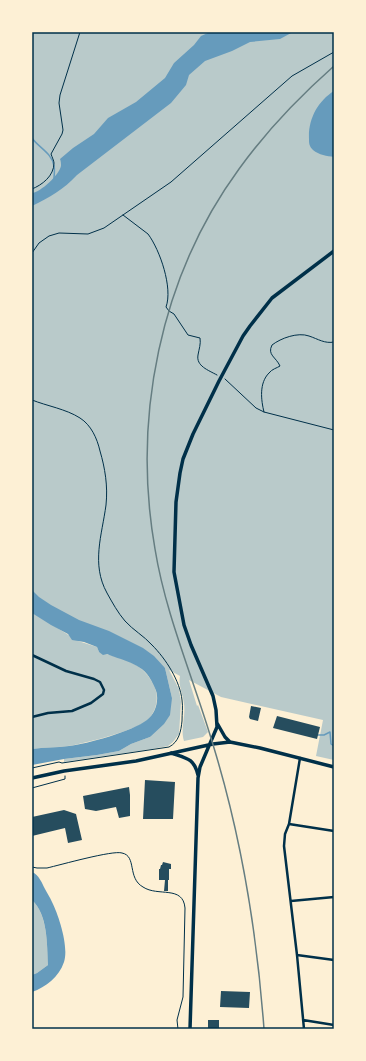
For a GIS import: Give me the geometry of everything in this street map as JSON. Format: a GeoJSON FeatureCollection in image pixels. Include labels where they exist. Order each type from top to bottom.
{"type":"FeatureCollection","features":[{"type":"Feature","properties":{"kind":"main road"},"geometry":{"type":"LineString","coordinates":[[190,1029],[198,778],[200,767],[217,727],[217,722],[216,710],[212,696],[184,625],[176,588],[173,558],[176,502],[180,473],[183,459],[193,434],[243,336],[272,298],[334,251]]}},
{"type":"Feature","properties":{"kind":"main road"},"geometry":{"type":"LineString","coordinates":[[217,722],[225,737],[230,742]]}},
{"type":"Feature","properties":{"kind":"main road"},"geometry":{"type":"LineString","coordinates":[[32,778],[64,771],[136,761],[210,744],[230,742],[334,767]]}},
{"type":"Feature","properties":{"kind":"main road"},"geometry":{"type":"LineString","coordinates":[[170,753],[190,760],[195,766],[198,778]]}},
{"type":"Feature","properties":{"kind":"street"},"geometry":{"type":"LineString","coordinates":[[32,655],[66,671],[94,679],[100,682],[104,690],[103,694],[98,699],[79,709],[32,717]]}},
{"type":"Feature","properties":{"kind":"street"},"geometry":{"type":"LineString","coordinates":[[300,758],[284,846],[304,1029]]}},
{"type":"Feature","properties":{"kind":"street"},"geometry":{"type":"LineString","coordinates":[[289,824],[334,831]]}},
{"type":"Feature","properties":{"kind":"street"},"geometry":{"type":"LineString","coordinates":[[291,901],[334,897]]}},
{"type":"Feature","properties":{"kind":"street"},"geometry":{"type":"LineString","coordinates":[[297,955],[334,960]]}},
{"type":"Feature","properties":{"kind":"street"},"geometry":{"type":"LineString","coordinates":[[303,1020],[334,1025]]}},
{"type":"Feature","properties":{"kind":"path"},"geometry":{"type":"LineString","coordinates":[[32,189],[45,182],[53,169],[54,162],[52,154],[63,130],[59,103],[60,95],[80,32]]}},
{"type":"Feature","properties":{"kind":"path"},"geometry":{"type":"LineString","coordinates":[[32,253],[42,240],[49,236],[63,233],[88,234],[100,230],[171,182],[292,76],[334,52]]}},
{"type":"Feature","properties":{"kind":"path"},"geometry":{"type":"LineString","coordinates":[[122,214],[148,234],[152,240],[166,277],[169,300],[166,307],[174,314],[188,335],[200,338],[198,358],[202,367],[228,381],[252,405],[264,412],[334,430]]}},
{"type":"Feature","properties":{"kind":"path"},"geometry":{"type":"LineString","coordinates":[[264,412],[261,394],[265,381],[268,373],[280,366],[271,355],[270,350],[272,345],[289,337],[305,335],[326,342],[334,342]]}},
{"type":"Feature","properties":{"kind":"path"},"geometry":{"type":"LineString","coordinates":[[32,400],[79,418],[88,426],[96,438],[102,459],[106,483],[106,504],[99,543],[98,558],[101,581],[125,622],[152,644],[162,657],[179,686],[182,702],[180,734],[173,745],[157,749],[62,763],[59,762],[32,768]]}},
{"type":"Feature","properties":{"kind":"path"},"geometry":{"type":"LineString","coordinates":[[32,788],[65,779],[62,763]]}},
{"type":"Feature","properties":{"kind":"path"},"geometry":{"type":"LineString","coordinates":[[32,867],[47,868],[111,854],[123,853],[131,859],[134,877],[139,885],[148,890],[181,896],[185,908],[183,998],[177,1020],[178,1029]]}},
{"type":"Feature","properties":{"kind":"shaded area"},"geometry":{"type":"Polygon","coordinates":[[[32,32],[334,32],[334,760],[316,756],[323,720],[221,697],[189,680],[197,706],[198,705],[208,732],[203,737],[184,741],[184,709],[180,676],[169,670],[179,689],[181,702],[179,734],[173,742],[168,746],[152,749],[64,762],[64,759],[119,751],[131,744],[150,737],[172,698],[165,668],[32,601],[32,32]]]}},
{"type":"Feature","properties":{"kind":"shaded area"},"geometry":{"type":"Polygon","coordinates":[[[32,612],[78,641],[97,647],[99,652],[132,663],[145,672],[155,688],[157,696],[155,708],[149,719],[144,723],[111,736],[76,745],[32,749],[32,612]]]}},
{"type":"Feature","properties":{"kind":"shaded area"},"geometry":{"type":"Polygon","coordinates":[[[32,900],[37,906],[44,922],[47,940],[48,965],[32,975],[32,900]]]}},
{"type":"Feature","properties":{"kind":"water"},"geometry":{"type":"Polygon","coordinates":[[[210,32],[293,32],[280,39],[250,42],[232,51],[205,61],[189,75],[186,85],[171,103],[61,189],[32,206],[32,193],[40,190],[57,174],[61,166],[60,159],[94,134],[108,118],[136,102],[165,78],[174,63],[194,45],[201,36],[210,32]]]}},
{"type":"Feature","properties":{"kind":"water"},"geometry":{"type":"Polygon","coordinates":[[[334,91],[334,157],[323,155],[313,150],[309,143],[309,132],[310,124],[315,111],[323,100],[334,91]]]}},
{"type":"Feature","properties":{"kind":"water"},"geometry":{"type":"Polygon","coordinates":[[[32,590],[51,605],[79,620],[109,631],[143,648],[154,656],[165,668],[172,698],[170,715],[164,724],[150,737],[131,744],[119,751],[32,765],[32,749],[64,747],[87,743],[121,733],[140,724],[152,715],[157,702],[157,694],[149,677],[140,667],[107,654],[103,655],[99,652],[97,647],[84,642],[72,640],[68,634],[32,613],[32,590]]]}},
{"type":"Feature","properties":{"kind":"water"},"geometry":{"type":"Polygon","coordinates":[[[32,872],[40,879],[55,908],[64,940],[65,956],[62,967],[55,977],[47,984],[32,992],[32,975],[48,965],[46,930],[41,914],[32,900],[32,872]]]}},
{"type":"Feature","properties":{"kind":"building"},"geometry":{"type":"Polygon","coordinates":[[[251,706],[261,708],[258,721],[250,719],[249,717],[251,706]]]}},
{"type":"Feature","properties":{"kind":"building"},"geometry":{"type":"Polygon","coordinates":[[[277,716],[320,727],[317,739],[273,728],[277,716]]]}},
{"type":"Feature","properties":{"kind":"building"},"geometry":{"type":"Polygon","coordinates":[[[145,780],[175,782],[173,819],[143,819],[145,780]]]}},
{"type":"Feature","properties":{"kind":"building"},"geometry":{"type":"Polygon","coordinates":[[[129,787],[130,816],[119,818],[116,807],[96,811],[85,809],[83,796],[129,787]]]}},
{"type":"Feature","properties":{"kind":"building"},"geometry":{"type":"Polygon","coordinates":[[[64,810],[76,814],[82,840],[68,843],[65,828],[32,836],[32,817],[64,810]]]}},
{"type":"Feature","properties":{"kind":"building"},"geometry":{"type":"Polygon","coordinates":[[[163,862],[171,864],[171,869],[169,869],[168,891],[164,891],[165,880],[159,880],[159,869],[163,862]]]}},
{"type":"Feature","properties":{"kind":"building"},"geometry":{"type":"Polygon","coordinates":[[[221,991],[250,992],[249,1008],[220,1007],[221,991]]]}},
{"type":"Feature","properties":{"kind":"building"},"geometry":{"type":"Polygon","coordinates":[[[208,1020],[219,1020],[219,1029],[208,1029],[208,1020]]]}},
{"type":"Feature","properties":{"kind":"waterway"},"geometry":{"type":"LineString","coordinates":[[32,138],[53,161],[54,179]]}},
{"type":"Feature","properties":{"kind":"waterway"},"geometry":{"type":"LineString","coordinates":[[318,735],[324,735],[330,732],[331,744],[334,746]]}},
{"type":"Feature","properties":{"kind":"railway"},"geometry":{"type":"LineString","coordinates":[[264,1029],[257,958],[247,887],[233,817],[214,748],[173,624],[160,574],[155,549],[149,499],[147,450],[151,400],[159,350],[172,302],[189,256],[212,211],[239,169],[272,127],[334,66]]}}]}
